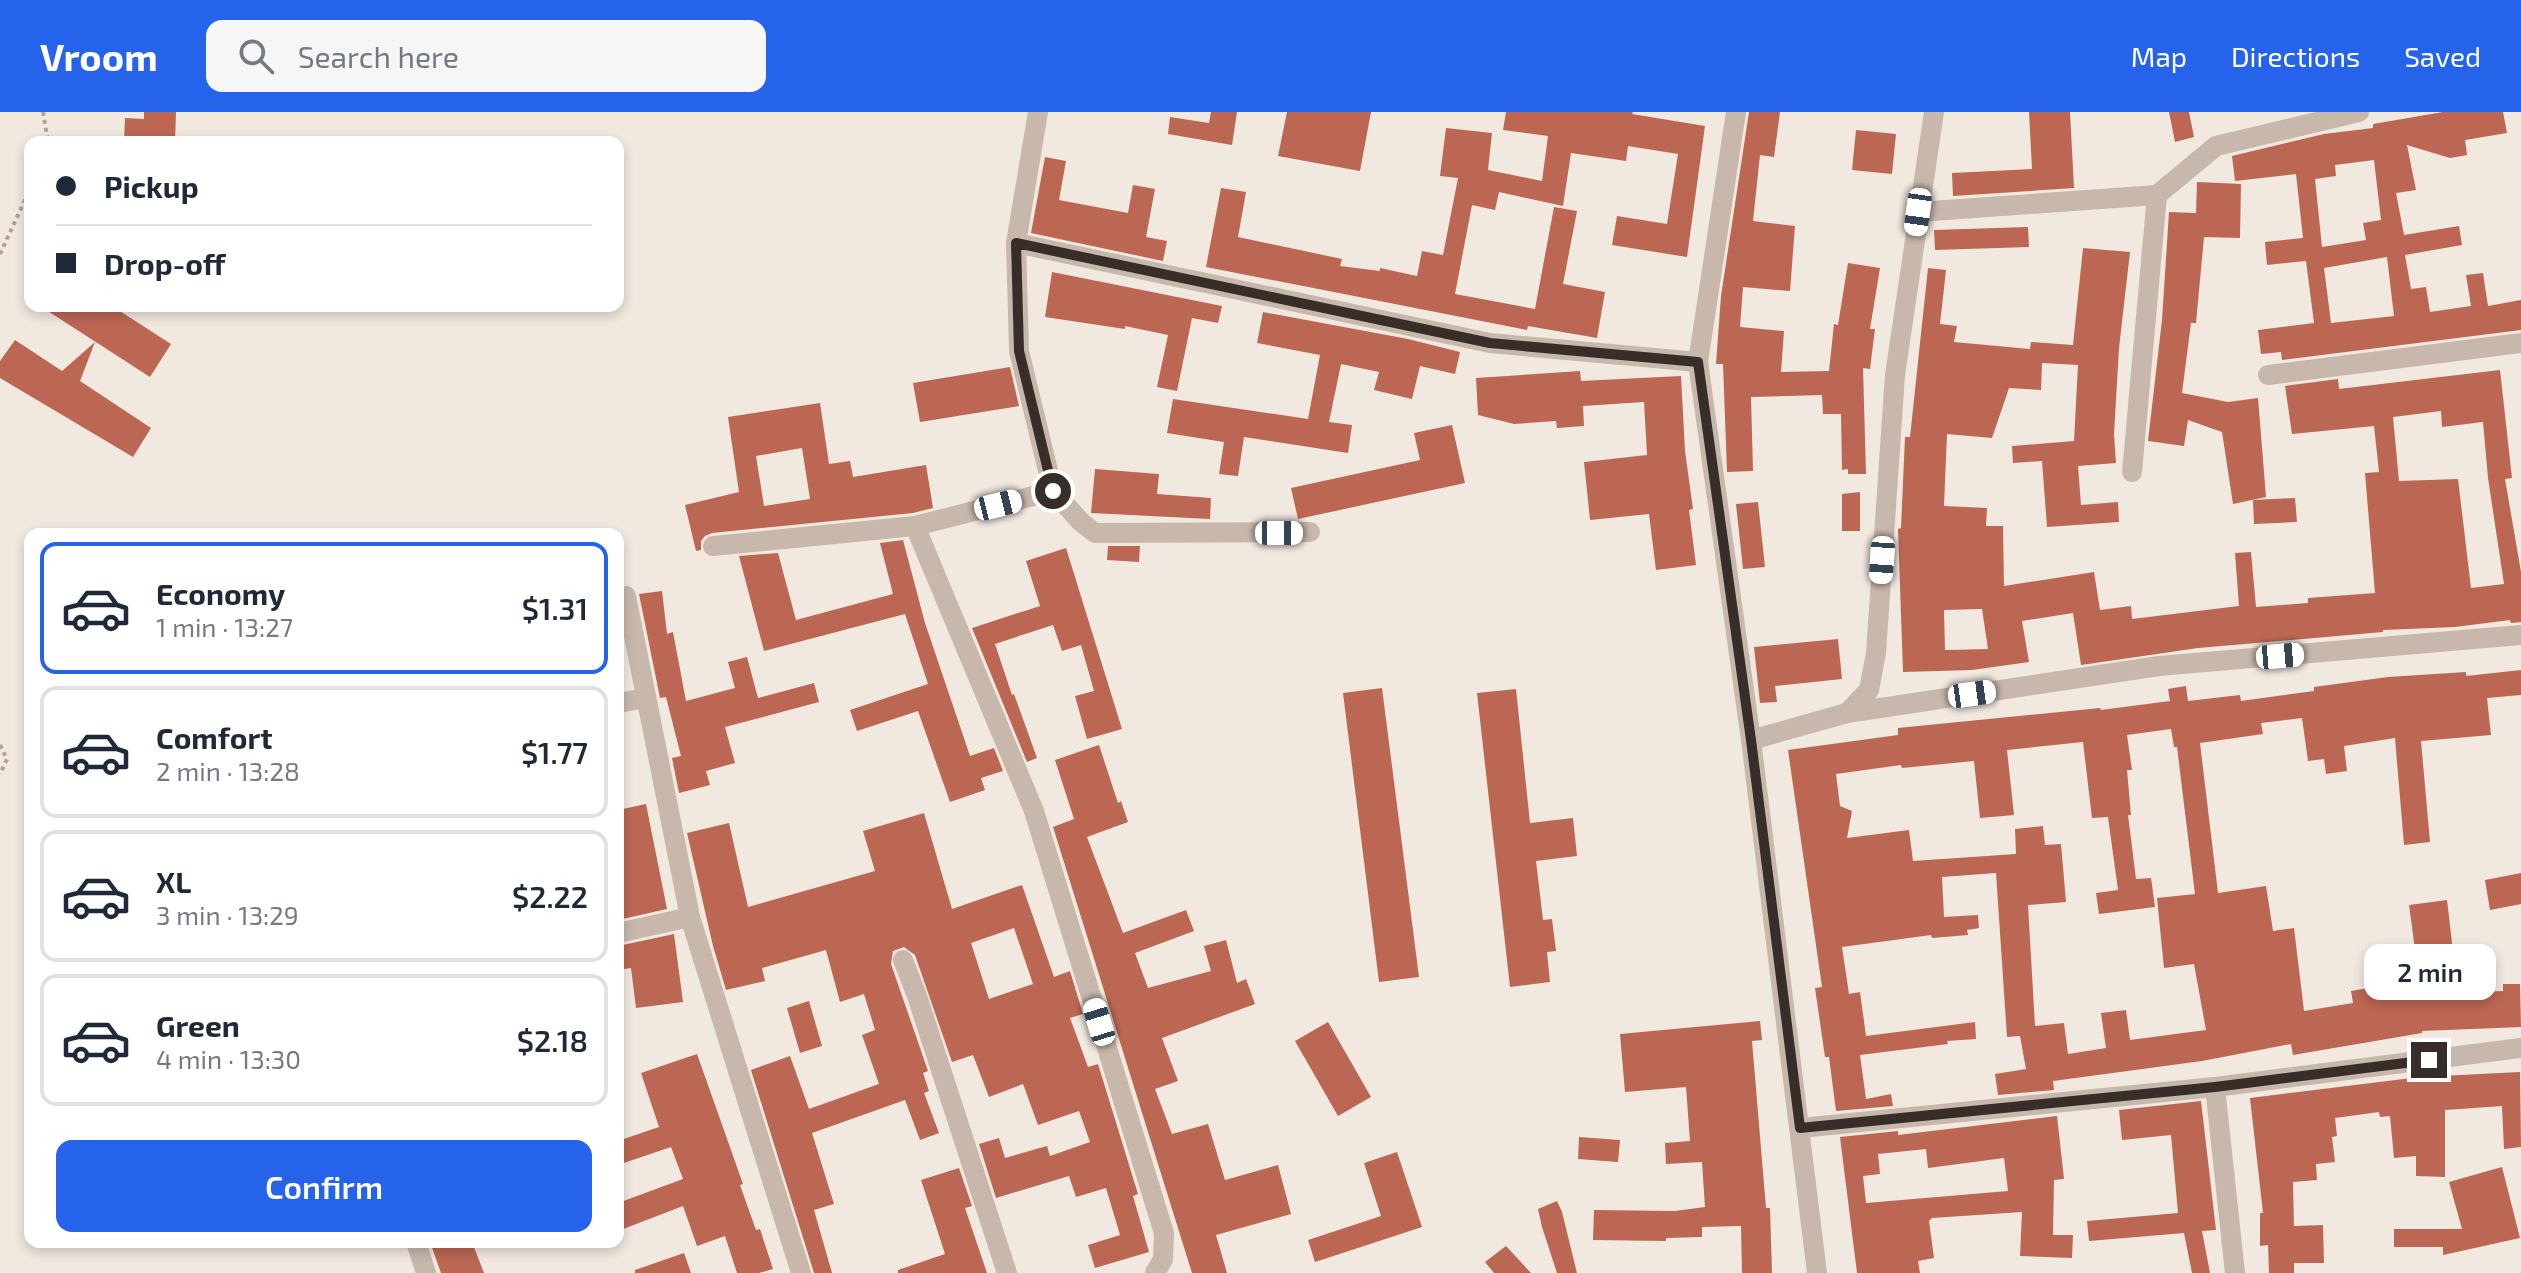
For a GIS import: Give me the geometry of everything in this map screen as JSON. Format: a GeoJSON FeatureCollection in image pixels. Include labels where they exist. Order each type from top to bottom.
{"type":"FeatureCollection","features":[{"type":"Feature","properties":{"kind":"street"},"geometry":{"type":"LineString","coordinates":[[1038,112],[1016,243],[1019,351],[1053,491],[1095,533],[1310,532]]}},
{"type":"Feature","properties":{"kind":"street"},"geometry":{"type":"LineString","coordinates":[[1847,713],[1869,690],[1876,653],[1895,375],[1934,112]]}},
{"type":"Feature","properties":{"kind":"street"},"geometry":{"type":"LineString","coordinates":[[1918,212],[2157,195],[2216,146],[2337,114],[2359,112]]}},
{"type":"Feature","properties":{"kind":"street"},"geometry":{"type":"LineString","coordinates":[[1732,113],[1698,362],[1751,740],[1817,1273]]}},
{"type":"Feature","properties":{"kind":"street"},"geometry":{"type":"LineString","coordinates":[[2132,472],[2157,195]]}},
{"type":"Feature","properties":{"kind":"street"},"geometry":{"type":"LineString","coordinates":[[1016,243],[1490,343],[1698,362]]}},
{"type":"Feature","properties":{"kind":"street"},"geometry":{"type":"LineString","coordinates":[[2268,375],[2521,343]]}},
{"type":"Feature","properties":{"kind":"street"},"geometry":{"type":"LineString","coordinates":[[713,546],[915,526],[1053,491]]}},
{"type":"Feature","properties":{"kind":"street"},"geometry":{"type":"LineString","coordinates":[[915,526],[1034,811],[1164,1233],[1163,1259],[1155,1273]]}},
{"type":"Feature","properties":{"kind":"street"},"geometry":{"type":"LineString","coordinates":[[626,596],[690,917],[801,1273]]}},
{"type":"Feature","properties":{"kind":"street"},"geometry":{"type":"LineString","coordinates":[[1751,740],[1847,713],[2159,666],[2521,635]]}},
{"type":"Feature","properties":{"kind":"street"},"geometry":{"type":"LineString","coordinates":[[624,702],[646,698]]}},
{"type":"Feature","properties":{"kind":"street"},"geometry":{"type":"LineString","coordinates":[[624,932],[690,917]]}},
{"type":"Feature","properties":{"kind":"street"},"geometry":{"type":"LineString","coordinates":[[903,960],[1007,1273]]}},
{"type":"Feature","properties":{"kind":"street"},"geometry":{"type":"LineString","coordinates":[[1800,1128],[2215,1087],[2521,1048]]}},
{"type":"Feature","properties":{"kind":"street"},"geometry":{"type":"LineString","coordinates":[[2215,1087],[2235,1273]]}},
{"type":"Feature","properties":{"kind":"street"},"geometry":{"type":"LineString","coordinates":[[418,1248],[426,1273]]}},
{"type":"Feature","properties":{"kind":"path"},"geometry":{"type":"LineString","coordinates":[[43,112],[47,136]]}},
{"type":"Feature","properties":{"kind":"path"},"geometry":{"type":"LineString","coordinates":[[0,254],[24,202]]}},
{"type":"Feature","properties":{"kind":"path"},"geometry":{"type":"LineString","coordinates":[[0,745],[7,759],[0,774]]}},
{"type":"Feature","properties":{"kind":"building"},"geometry":{"type":"Polygon","coordinates":[[[144,112],[176,112],[175,136],[124,136],[125,118],[144,119],[144,112]]]}},
{"type":"Feature","properties":{"kind":"building"},"geometry":{"type":"Polygon","coordinates":[[[1211,112],[1237,112],[1232,145],[1168,134],[1170,117],[1209,123],[1211,112]]]}},
{"type":"Feature","properties":{"kind":"building"},"geometry":{"type":"Polygon","coordinates":[[[1287,112],[1371,112],[1360,171],[1278,156],[1287,112]]]}},
{"type":"Feature","properties":{"kind":"building"},"geometry":{"type":"Polygon","coordinates":[[[1506,112],[1633,112],[1705,126],[1687,257],[1612,245],[1617,216],[1667,224],[1678,154],[1628,146],[1626,161],[1571,153],[1563,206],[1499,192],[1495,210],[1472,205],[1455,294],[1535,309],[1554,207],[1577,211],[1563,284],[1605,292],[1597,338],[1528,326],[1527,330],[1206,267],[1221,188],[1246,192],[1238,237],[1342,259],[1340,266],[1380,271],[1380,268],[1417,276],[1422,251],[1443,255],[1458,178],[1440,176],[1446,128],[1492,133],[1488,170],[1542,181],[1548,136],[1503,130],[1506,112]]]}},
{"type":"Feature","properties":{"kind":"building"},"geometry":{"type":"Polygon","coordinates":[[[1749,112],[1780,112],[1774,157],[1760,155],[1753,221],[1795,226],[1790,291],[1743,287],[1740,327],[1784,331],[1781,372],[1829,371],[1834,324],[1838,325],[1848,263],[1880,268],[1870,329],[1875,329],[1870,369],[1863,368],[1866,474],[1848,474],[1848,469],[1842,470],[1841,414],[1823,414],[1822,395],[1751,397],[1753,471],[1727,472],[1723,364],[1716,364],[1721,296],[1749,112]]]}},
{"type":"Feature","properties":{"kind":"building"},"geometry":{"type":"Polygon","coordinates":[[[2029,112],[2070,112],[2074,188],[1953,196],[1952,173],[2032,169],[2029,112]]]}},
{"type":"Feature","properties":{"kind":"building"},"geometry":{"type":"Polygon","coordinates":[[[2169,112],[2189,112],[2194,137],[2175,142],[2169,112]]]}},
{"type":"Feature","properties":{"kind":"building"},"geometry":{"type":"Polygon","coordinates":[[[2443,112],[2503,112],[2507,133],[2465,140],[2467,155],[2450,158],[2407,145],[2416,190],[2396,193],[2404,235],[2459,226],[2462,245],[2405,255],[2411,289],[2426,287],[2430,312],[2471,306],[2466,275],[2483,273],[2488,306],[2521,300],[2521,330],[2282,360],[2281,352],[2261,354],[2258,330],[2314,323],[2306,261],[2267,265],[2265,242],[2303,238],[2296,174],[2235,181],[2232,156],[2324,134],[2373,128],[2373,124],[2443,112]],[[2374,160],[2335,165],[2336,176],[2315,179],[2322,247],[2366,240],[2363,223],[2381,220],[2374,160]],[[2387,257],[2324,268],[2331,323],[2394,316],[2387,257]]]}},
{"type":"Feature","properties":{"kind":"building"},"geometry":{"type":"Polygon","coordinates":[[[1856,130],[1896,134],[1892,174],[1852,170],[1856,130]]]}},
{"type":"Feature","properties":{"kind":"building"},"geometry":{"type":"Polygon","coordinates":[[[1045,157],[1066,161],[1059,200],[1128,213],[1133,185],[1155,189],[1146,237],[1167,241],[1163,261],[1031,233],[1045,157]]]}},
{"type":"Feature","properties":{"kind":"building"},"geometry":{"type":"Polygon","coordinates":[[[2197,182],[2241,184],[2240,238],[2204,237],[2196,323],[2191,323],[2182,393],[2228,402],[2258,398],[2266,497],[2233,504],[2222,432],[2188,420],[2184,446],[2148,441],[2162,320],[2169,212],[2196,213],[2197,182]]]}},
{"type":"Feature","properties":{"kind":"building"},"geometry":{"type":"Polygon","coordinates":[[[2028,227],[2029,247],[1935,250],[1934,230],[2028,227]]]}},
{"type":"Feature","properties":{"kind":"building"},"geometry":{"type":"Polygon","coordinates":[[[2083,248],[2130,252],[2119,348],[2114,434],[2116,463],[2078,466],[2081,505],[2118,502],[2119,522],[2047,527],[2042,461],[2013,463],[2012,446],[2074,441],[2078,365],[2042,363],[2041,390],[2009,388],[1992,438],[1947,434],[1944,506],[1987,508],[1986,526],[2003,526],[2004,586],[2094,572],[2100,610],[2131,606],[2132,619],[2239,606],[2235,553],[2251,552],[2256,607],[2308,603],[2308,598],[2375,593],[2365,473],[2379,472],[2374,426],[2292,434],[2285,386],[2338,379],[2339,389],[2500,370],[2512,478],[2505,479],[2521,572],[2521,622],[2511,623],[2510,620],[2455,627],[2383,630],[2198,648],[2081,665],[2073,613],[2022,621],[2029,662],[1972,670],[1903,672],[1898,529],[1901,528],[1905,437],[1910,437],[1928,268],[1946,270],[1940,324],[1957,326],[1954,342],[2030,349],[2031,342],[2073,345],[2083,248]],[[2441,411],[2393,417],[2399,481],[2458,479],[2471,588],[2504,584],[2483,422],[2442,427],[2441,411]],[[1982,609],[1944,610],[1945,650],[1988,649],[1982,609]]]}},
{"type":"Feature","properties":{"kind":"building"},"geometry":{"type":"Polygon","coordinates":[[[1052,272],[1222,306],[1218,323],[1192,318],[1177,391],[1157,387],[1168,335],[1125,326],[1125,329],[1045,317],[1052,272]]]}},
{"type":"Feature","properties":{"kind":"building"},"geometry":{"type":"Polygon","coordinates":[[[49,312],[121,312],[171,344],[150,377],[49,312]]]}},
{"type":"Feature","properties":{"kind":"building"},"geometry":{"type":"Polygon","coordinates":[[[1263,312],[1460,352],[1455,374],[1420,366],[1412,399],[1374,390],[1379,372],[1341,364],[1329,422],[1352,425],[1348,453],[1244,437],[1238,476],[1219,474],[1224,442],[1167,433],[1173,399],[1308,419],[1320,355],[1257,343],[1263,312]]]}},
{"type":"Feature","properties":{"kind":"building"},"geometry":{"type":"Polygon","coordinates":[[[15,340],[62,371],[95,342],[80,381],[151,428],[133,457],[0,378],[0,361],[15,340]]]}},
{"type":"Feature","properties":{"kind":"building"},"geometry":{"type":"Polygon","coordinates":[[[1010,367],[1019,406],[920,422],[913,383],[1010,367]]]}},
{"type":"Feature","properties":{"kind":"building"},"geometry":{"type":"Polygon","coordinates":[[[1580,371],[1581,381],[1681,376],[1685,451],[1693,509],[1689,510],[1696,565],[1656,570],[1649,514],[1590,520],[1584,462],[1647,455],[1644,402],[1583,406],[1584,426],[1557,428],[1556,421],[1514,424],[1478,415],[1476,378],[1580,371]]]}},
{"type":"Feature","properties":{"kind":"building"},"geometry":{"type":"Polygon","coordinates":[[[820,403],[829,464],[850,461],[853,477],[926,465],[933,508],[913,513],[712,533],[705,536],[701,541],[701,550],[696,551],[685,505],[739,492],[728,417],[820,403]],[[802,448],[756,456],[764,506],[810,499],[802,448]]]}},
{"type":"Feature","properties":{"kind":"building"},"geometry":{"type":"Polygon","coordinates":[[[1452,425],[1465,483],[1298,519],[1291,488],[1420,460],[1414,433],[1452,425]]]}},
{"type":"Feature","properties":{"kind":"building"},"geometry":{"type":"Polygon","coordinates":[[[1095,469],[1159,474],[1157,494],[1211,498],[1210,519],[1091,513],[1095,469]]]}},
{"type":"Feature","properties":{"kind":"building"},"geometry":{"type":"Polygon","coordinates":[[[1860,492],[1860,531],[1842,531],[1842,494],[1860,492]]]}},
{"type":"Feature","properties":{"kind":"building"},"geometry":{"type":"Polygon","coordinates":[[[2295,498],[2297,522],[2254,524],[2253,500],[2295,498]]]}},
{"type":"Feature","properties":{"kind":"building"},"geometry":{"type":"Polygon","coordinates":[[[1758,502],[1765,567],[1743,569],[1736,504],[1758,502]]]}},
{"type":"Feature","properties":{"kind":"building"},"geometry":{"type":"Polygon","coordinates":[[[903,540],[925,623],[970,756],[994,748],[1003,771],[981,778],[985,790],[950,802],[918,711],[857,731],[850,710],[928,684],[905,614],[764,651],[739,556],[778,553],[796,620],[893,594],[880,543],[903,540]]]}},
{"type":"Feature","properties":{"kind":"building"},"geometry":{"type":"Polygon","coordinates":[[[1108,546],[1140,546],[1139,562],[1107,560],[1108,546]]]}},
{"type":"Feature","properties":{"kind":"building"},"geometry":{"type":"Polygon","coordinates":[[[1066,548],[1122,729],[1087,739],[1075,696],[1094,691],[1081,645],[1062,651],[1053,625],[995,644],[1037,758],[1027,762],[972,628],[1040,606],[1026,561],[1066,548]]]}},
{"type":"Feature","properties":{"kind":"building"},"geometry":{"type":"Polygon","coordinates":[[[662,591],[667,634],[673,632],[686,701],[735,688],[728,662],[747,657],[758,698],[814,683],[819,702],[725,727],[735,763],[706,771],[710,785],[679,793],[672,758],[681,756],[666,697],[660,698],[639,594],[662,591]]]}},
{"type":"Feature","properties":{"kind":"building"},"geometry":{"type":"Polygon","coordinates":[[[1838,639],[1842,679],[1775,686],[1777,702],[1760,703],[1754,647],[1838,639]]]}},
{"type":"Feature","properties":{"kind":"building"},"geometry":{"type":"Polygon","coordinates":[[[2521,670],[2521,695],[2487,698],[2491,735],[2421,741],[2430,842],[2404,845],[2395,738],[2344,746],[2347,771],[2326,774],[2324,759],[2308,761],[2302,718],[2261,723],[2263,734],[2200,743],[2218,893],[2266,886],[2273,931],[2294,928],[2304,1011],[2353,1003],[2351,991],[2419,979],[2409,905],[2447,900],[2458,993],[2503,991],[2503,984],[2520,984],[2521,1027],[2422,1031],[2293,1055],[2291,1044],[2202,1061],[2053,1081],[2054,1090],[1998,1095],[1995,1074],[2026,1069],[2020,1036],[2007,1037],[1996,873],[1942,877],[1944,917],[1978,915],[1979,928],[1967,930],[1968,935],[1932,938],[1931,935],[1842,947],[1849,994],[1860,992],[1866,1036],[1975,1022],[1976,1039],[1860,1055],[1866,1099],[1891,1094],[1893,1106],[1836,1111],[1815,988],[1822,987],[1788,750],[1898,735],[1898,728],[2170,701],[2168,689],[2186,686],[2188,701],[2240,695],[2241,701],[2388,677],[2466,672],[2466,676],[2521,670]],[[2171,729],[2127,735],[2132,770],[2127,770],[2131,815],[2128,815],[2136,879],[2151,878],[2155,907],[2099,914],[2096,893],[2118,890],[2108,817],[2092,818],[2083,742],[2007,750],[2014,815],[1980,818],[1974,761],[1902,768],[1901,765],[1836,774],[1840,806],[1852,811],[1847,838],[1909,830],[1913,861],[2016,854],[2015,829],[2043,826],[2045,845],[2061,844],[2066,902],[2028,905],[2035,1026],[2064,1023],[2068,1054],[2106,1048],[2101,1013],[2126,1010],[2130,1040],[2206,1030],[2194,964],[2164,968],[2157,898],[2195,894],[2177,747],[2174,747],[2171,729]]]}},
{"type":"Feature","properties":{"kind":"building"},"geometry":{"type":"Polygon","coordinates":[[[1382,688],[1419,977],[1379,982],[1343,693],[1382,688]]]}},
{"type":"Feature","properties":{"kind":"building"},"geometry":{"type":"Polygon","coordinates":[[[1516,689],[1530,823],[1573,818],[1577,856],[1536,861],[1543,920],[1552,919],[1556,951],[1547,952],[1550,982],[1510,987],[1477,693],[1516,689]]]}},
{"type":"Feature","properties":{"kind":"building"},"geometry":{"type":"Polygon","coordinates":[[[1099,745],[1118,803],[1121,801],[1128,822],[1087,837],[1123,933],[1186,910],[1194,931],[1135,953],[1148,988],[1211,971],[1204,946],[1226,940],[1237,983],[1246,979],[1255,1004],[1162,1038],[1178,1081],[1155,1089],[1172,1134],[1208,1124],[1225,1180],[1278,1165],[1291,1214],[1216,1235],[1227,1273],[1192,1273],[1053,827],[1074,819],[1055,760],[1099,745]]]}},
{"type":"Feature","properties":{"kind":"building"},"geometry":{"type":"Polygon","coordinates":[[[646,804],[667,909],[624,919],[624,809],[646,804]]]}},
{"type":"Feature","properties":{"kind":"building"},"geometry":{"type":"Polygon","coordinates":[[[924,813],[952,909],[1022,885],[1054,977],[1070,971],[1083,1014],[1070,1018],[1088,1067],[1098,1064],[1138,1194],[1133,1196],[1149,1252],[1095,1268],[1088,1245],[1120,1235],[1106,1188],[1076,1197],[1069,1176],[996,1198],[979,1144],[999,1138],[1005,1158],[1047,1146],[1050,1156],[1090,1142],[1079,1111],[1038,1125],[1023,1084],[989,1097],[973,1055],[952,1062],[915,955],[904,947],[893,951],[891,964],[928,1071],[923,1073],[929,1091],[924,1093],[939,1133],[920,1140],[905,1100],[812,1133],[834,1204],[814,1210],[832,1273],[814,1273],[751,1070],[790,1056],[809,1109],[879,1084],[862,1035],[875,1030],[864,994],[840,1002],[826,950],[762,968],[765,981],[726,990],[687,833],[729,823],[748,907],[875,871],[863,831],[924,813]],[[1014,928],[971,943],[989,999],[1033,984],[1014,928]]]}},
{"type":"Feature","properties":{"kind":"building"},"geometry":{"type":"Polygon","coordinates":[[[2521,873],[2521,904],[2490,910],[2485,880],[2521,873]]]}},
{"type":"Feature","properties":{"kind":"building"},"geometry":{"type":"Polygon","coordinates":[[[674,934],[683,1002],[636,1008],[631,968],[624,969],[624,945],[674,934]]]}},
{"type":"Feature","properties":{"kind":"building"},"geometry":{"type":"Polygon","coordinates":[[[809,1001],[822,1046],[800,1053],[787,1008],[809,1001]]]}},
{"type":"Feature","properties":{"kind":"building"},"geometry":{"type":"Polygon","coordinates":[[[1760,1021],[1762,1040],[1752,1041],[1766,1208],[1770,1208],[1772,1273],[1742,1273],[1741,1226],[1702,1227],[1702,1237],[1666,1238],[1666,1241],[1593,1240],[1594,1210],[1675,1211],[1705,1207],[1702,1162],[1666,1164],[1665,1143],[1690,1141],[1686,1087],[1625,1092],[1620,1034],[1760,1021]]]}},
{"type":"Feature","properties":{"kind":"building"},"geometry":{"type":"Polygon","coordinates":[[[1328,1022],[1371,1097],[1338,1116],[1295,1041],[1328,1022]]]}},
{"type":"Feature","properties":{"kind":"building"},"geometry":{"type":"Polygon","coordinates":[[[697,1054],[743,1184],[740,1185],[756,1230],[760,1229],[773,1269],[759,1273],[737,1273],[725,1236],[697,1246],[683,1206],[624,1229],[624,1201],[683,1179],[671,1147],[624,1163],[624,1139],[659,1127],[641,1073],[697,1054]]]}},
{"type":"Feature","properties":{"kind":"building"},"geometry":{"type":"Polygon","coordinates":[[[2520,1072],[2521,1147],[2504,1149],[2502,1106],[2445,1110],[2445,1177],[2416,1176],[2416,1156],[2394,1158],[2390,1116],[2380,1117],[2379,1112],[2335,1118],[2337,1136],[2332,1137],[2335,1162],[2316,1164],[2317,1180],[2293,1182],[2294,1226],[2323,1225],[2324,1263],[2294,1263],[2294,1273],[2269,1273],[2268,1245],[2260,1246],[2260,1213],[2263,1213],[2250,1098],[2420,1077],[2520,1072]]]}},
{"type":"Feature","properties":{"kind":"building"},"geometry":{"type":"Polygon","coordinates":[[[2201,1101],[2216,1230],[2202,1231],[2210,1273],[2192,1273],[2184,1233],[2089,1241],[2087,1221],[2178,1213],[2171,1135],[2122,1140],[2119,1110],[2201,1101]]]}},
{"type":"Feature","properties":{"kind":"building"},"geometry":{"type":"Polygon","coordinates":[[[2057,1116],[2064,1179],[2054,1180],[2053,1235],[2073,1235],[2072,1258],[2020,1256],[2022,1212],[1932,1218],[1929,1221],[1934,1258],[1918,1261],[1920,1273],[1857,1273],[1840,1137],[1898,1131],[1898,1135],[2057,1116]],[[1926,1149],[1878,1154],[1880,1174],[1863,1176],[1866,1203],[2008,1191],[2004,1158],[1928,1168],[1926,1149]]]}},
{"type":"Feature","properties":{"kind":"building"},"geometry":{"type":"Polygon","coordinates":[[[1579,1137],[1620,1140],[1618,1162],[1578,1159],[1579,1137]]]}},
{"type":"Feature","properties":{"kind":"building"},"geometry":{"type":"Polygon","coordinates":[[[1397,1152],[1422,1227],[1315,1262],[1308,1240],[1381,1216],[1364,1163],[1397,1152]]]}},
{"type":"Feature","properties":{"kind":"building"},"geometry":{"type":"Polygon","coordinates":[[[2502,1167],[2520,1238],[2443,1255],[2443,1247],[2394,1247],[2394,1229],[2462,1229],[2449,1182],[2502,1167]]]}},
{"type":"Feature","properties":{"kind":"building"},"geometry":{"type":"Polygon","coordinates":[[[959,1168],[972,1206],[965,1208],[987,1273],[898,1273],[898,1270],[945,1254],[921,1180],[959,1168]]]}},
{"type":"Feature","properties":{"kind":"building"},"geometry":{"type":"Polygon","coordinates":[[[1557,1201],[1577,1273],[1557,1273],[1542,1227],[1538,1209],[1557,1201]]]}},
{"type":"Feature","properties":{"kind":"building"},"geometry":{"type":"Polygon","coordinates":[[[1506,1246],[1531,1273],[1494,1273],[1485,1262],[1506,1246]]]}},
{"type":"Feature","properties":{"kind":"building"},"geometry":{"type":"Polygon","coordinates":[[[432,1248],[474,1248],[484,1273],[441,1273],[432,1248]]]}},
{"type":"Feature","properties":{"kind":"building"},"geometry":{"type":"Polygon","coordinates":[[[684,1253],[691,1273],[635,1273],[635,1270],[684,1253]]]}},
{"type":"Feature","properties":{"kind":"route"},"geometry":{"type":"LineString","coordinates":[[1053,491],[1019,351],[1016,243],[1490,343],[1698,362],[1751,740],[1800,1128],[2215,1087],[2429,1060]]}}]}
